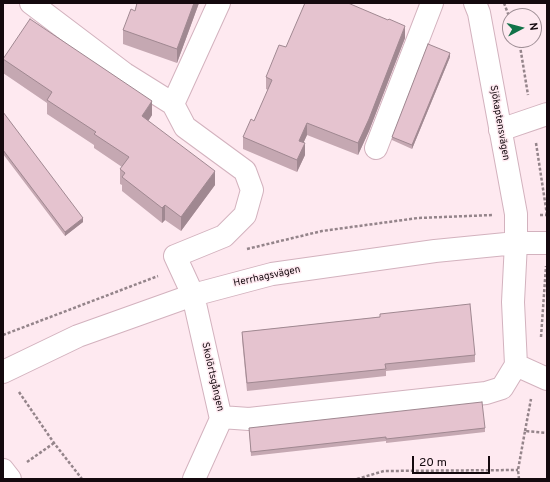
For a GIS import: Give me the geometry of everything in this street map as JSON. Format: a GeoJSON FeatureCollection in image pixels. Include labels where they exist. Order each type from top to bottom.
{"type":"FeatureCollection","features":[{"type":"Feature","properties":{"kind":"street"},"geometry":{"type":"LineString","coordinates":[[30,3],[125,74],[173,104],[219,3]]}},
{"type":"Feature","properties":{"kind":"street"},"geometry":{"type":"LineString","coordinates":[[376,148],[432,3]]}},
{"type":"Feature","properties":{"kind":"street","name":"Sjökaptensvägen"},"geometry":{"type":"LineString","coordinates":[[476,3],[516,214],[513,302],[516,365]]}},
{"type":"Feature","properties":{"kind":"street","name":"Skolörtsgången"},"geometry":{"type":"LineString","coordinates":[[173,104],[185,127],[245,171],[252,190],[245,215],[224,236],[175,256],[193,295],[221,417],[194,479]]}},
{"type":"Feature","properties":{"kind":"street"},"geometry":{"type":"LineString","coordinates":[[500,130],[547,114]]}},
{"type":"Feature","properties":{"kind":"street","name":"Herrhagsvägen"},"geometry":{"type":"LineString","coordinates":[[4,372],[78,336],[193,295],[272,274],[435,251],[516,243],[547,243]]}},
{"type":"Feature","properties":{"kind":"street"},"geometry":{"type":"LineString","coordinates":[[221,417],[249,419],[486,393],[502,388],[516,365],[547,378]]}},
{"type":"Feature","properties":{"kind":"street"},"geometry":{"type":"LineString","coordinates":[[3,470],[10,479]]}},
{"type":"Feature","properties":{"kind":"path"},"geometry":{"type":"LineString","coordinates":[[4,372],[54,443],[82,479]]}},
{"type":"Feature","properties":{"kind":"path"},"geometry":{"type":"LineString","coordinates":[[519,479],[518,470],[525,431],[547,433]]}},
{"type":"Feature","properties":{"kind":"path"},"geometry":{"type":"LineString","coordinates":[[357,479],[384,471],[518,470]]}},
{"type":"Feature","properties":{"kind":"building"},"geometry":{"type":"Polygon","coordinates":[[[137,3],[194,3],[177,49],[123,30],[131,9],[135,11],[137,3]]]}},
{"type":"Feature","properties":{"kind":"building"},"geometry":{"type":"Polygon","coordinates":[[[305,3],[348,3],[405,26],[369,119],[358,143],[307,123],[299,141],[305,143],[297,160],[243,137],[251,119],[254,121],[272,80],[266,77],[279,45],[286,47],[305,3]]]}},
{"type":"Feature","properties":{"kind":"building"},"geometry":{"type":"Polygon","coordinates":[[[30,19],[152,101],[142,116],[215,171],[181,217],[165,205],[162,208],[122,177],[125,173],[120,169],[129,157],[94,134],[96,132],[47,100],[52,92],[3,59],[30,19]]]}},
{"type":"Feature","properties":{"kind":"building"},"geometry":{"type":"Polygon","coordinates":[[[428,44],[450,53],[412,145],[392,137],[428,44]]]}},
{"type":"Feature","properties":{"kind":"building"},"geometry":{"type":"Polygon","coordinates":[[[3,112],[83,218],[65,232],[3,150],[3,112]]]}},
{"type":"Feature","properties":{"kind":"building"},"geometry":{"type":"Polygon","coordinates":[[[470,304],[475,355],[385,364],[386,369],[247,383],[242,332],[380,317],[380,314],[470,304]]]}},
{"type":"Feature","properties":{"kind":"building"},"geometry":{"type":"Polygon","coordinates":[[[482,402],[485,428],[251,452],[249,428],[482,402]]]}}]}
